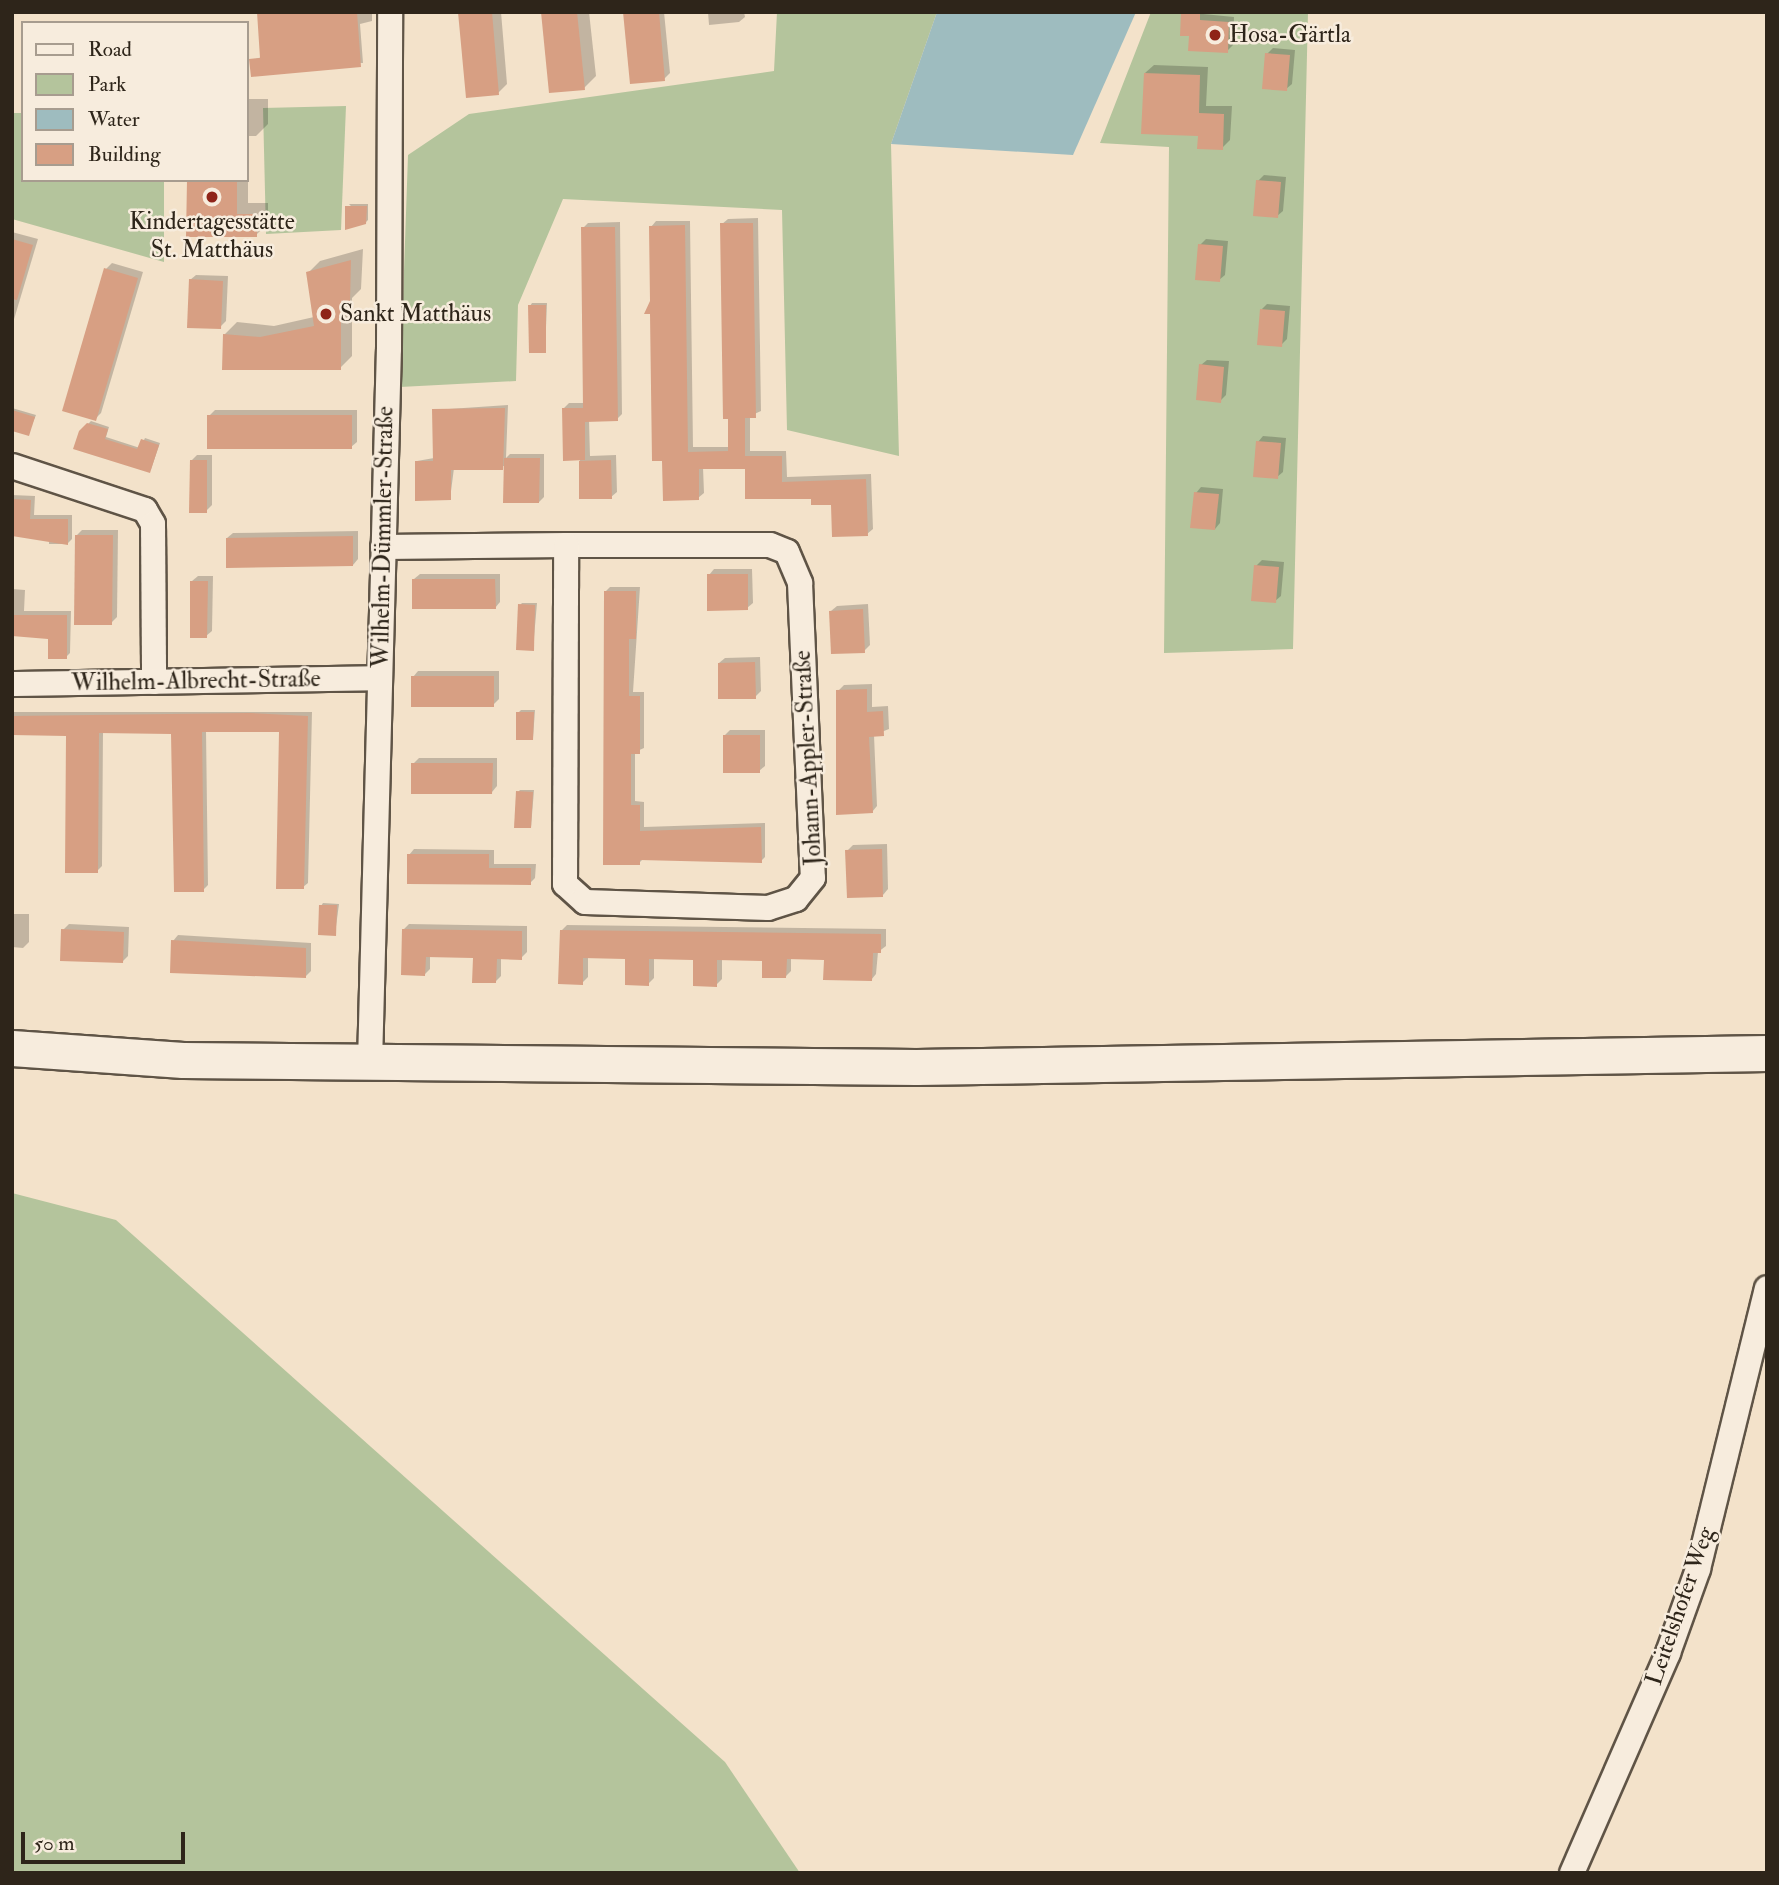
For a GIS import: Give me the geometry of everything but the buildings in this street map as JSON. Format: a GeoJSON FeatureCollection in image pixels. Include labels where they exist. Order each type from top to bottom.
{"type":"FeatureCollection","features":[{"type":"Feature","properties":{"kind":"main road"},"geometry":{"type":"LineString","coordinates":[[12,1048],[183,1060],[916,1067],[1767,1053]]}},
{"type":"Feature","properties":{"kind":"street","name":"Wilhelm-Dümmler-Straße"},"geometry":{"type":"LineString","coordinates":[[370,1063],[390,242],[390,12]]}},
{"type":"Feature","properties":{"kind":"street"},"geometry":{"type":"LineString","coordinates":[[12,466],[145,510],[153,524],[154,682]]}},
{"type":"Feature","properties":{"kind":"street","name":"Johann-Appler-Straße"},"geometry":{"type":"LineString","coordinates":[[383,547],[566,545],[770,545],[787,552],[800,583],[813,878],[796,899],[768,908],[585,902],[565,884],[566,545]]}},
{"type":"Feature","properties":{"kind":"street","name":"Wilhelm-Albrecht-Straße"},"geometry":{"type":"LineString","coordinates":[[12,684],[379,678]]}},
{"type":"Feature","properties":{"kind":"street","name":"Leitelshofer Weg"},"geometry":{"type":"LineString","coordinates":[[1572,1873],[1668,1653],[1698,1569],[1767,1288]]}},
{"type":"Feature","properties":{"kind":"green space"},"geometry":{"type":"Polygon","coordinates":[[[777,12],[937,12],[891,144],[899,456],[787,430],[782,210],[563,199],[518,305],[516,381],[400,387],[408,155],[469,114],[774,71],[777,12]]]}},
{"type":"Feature","properties":{"kind":"green space"},"geometry":{"type":"Polygon","coordinates":[[[1151,12],[1308,12],[1293,649],[1164,653],[1169,147],[1100,143],[1151,12]]]}},
{"type":"Feature","properties":{"kind":"green space"},"geometry":{"type":"Polygon","coordinates":[[[346,106],[341,230],[266,234],[263,108],[346,106]]]}},
{"type":"Feature","properties":{"kind":"green space"},"geometry":{"type":"Polygon","coordinates":[[[12,113],[21,113],[21,182],[164,182],[164,262],[12,219],[12,113]]]}},
{"type":"Feature","properties":{"kind":"green space"},"geometry":{"type":"Polygon","coordinates":[[[12,1193],[116,1220],[725,1762],[800,1873],[12,1873],[12,1193]]]}},
{"type":"Feature","properties":{"kind":"water"},"geometry":{"type":"Polygon","coordinates":[[[937,12],[1136,12],[1073,155],[891,144],[937,12]]]}},
{"type":"Feature","properties":{"kind":"place","name":"Hosa-Gärtla"},"geometry":{"type":"Point","coordinates":[1215,35]}},
{"type":"Feature","properties":{"kind":"place","name":"Kindertagesstätte St. Matthäus"},"geometry":{"type":"Point","coordinates":[212,197]}},
{"type":"Feature","properties":{"kind":"place","name":"Sankt Matthäus"},"geometry":{"type":"Point","coordinates":[326,314]}}]}
